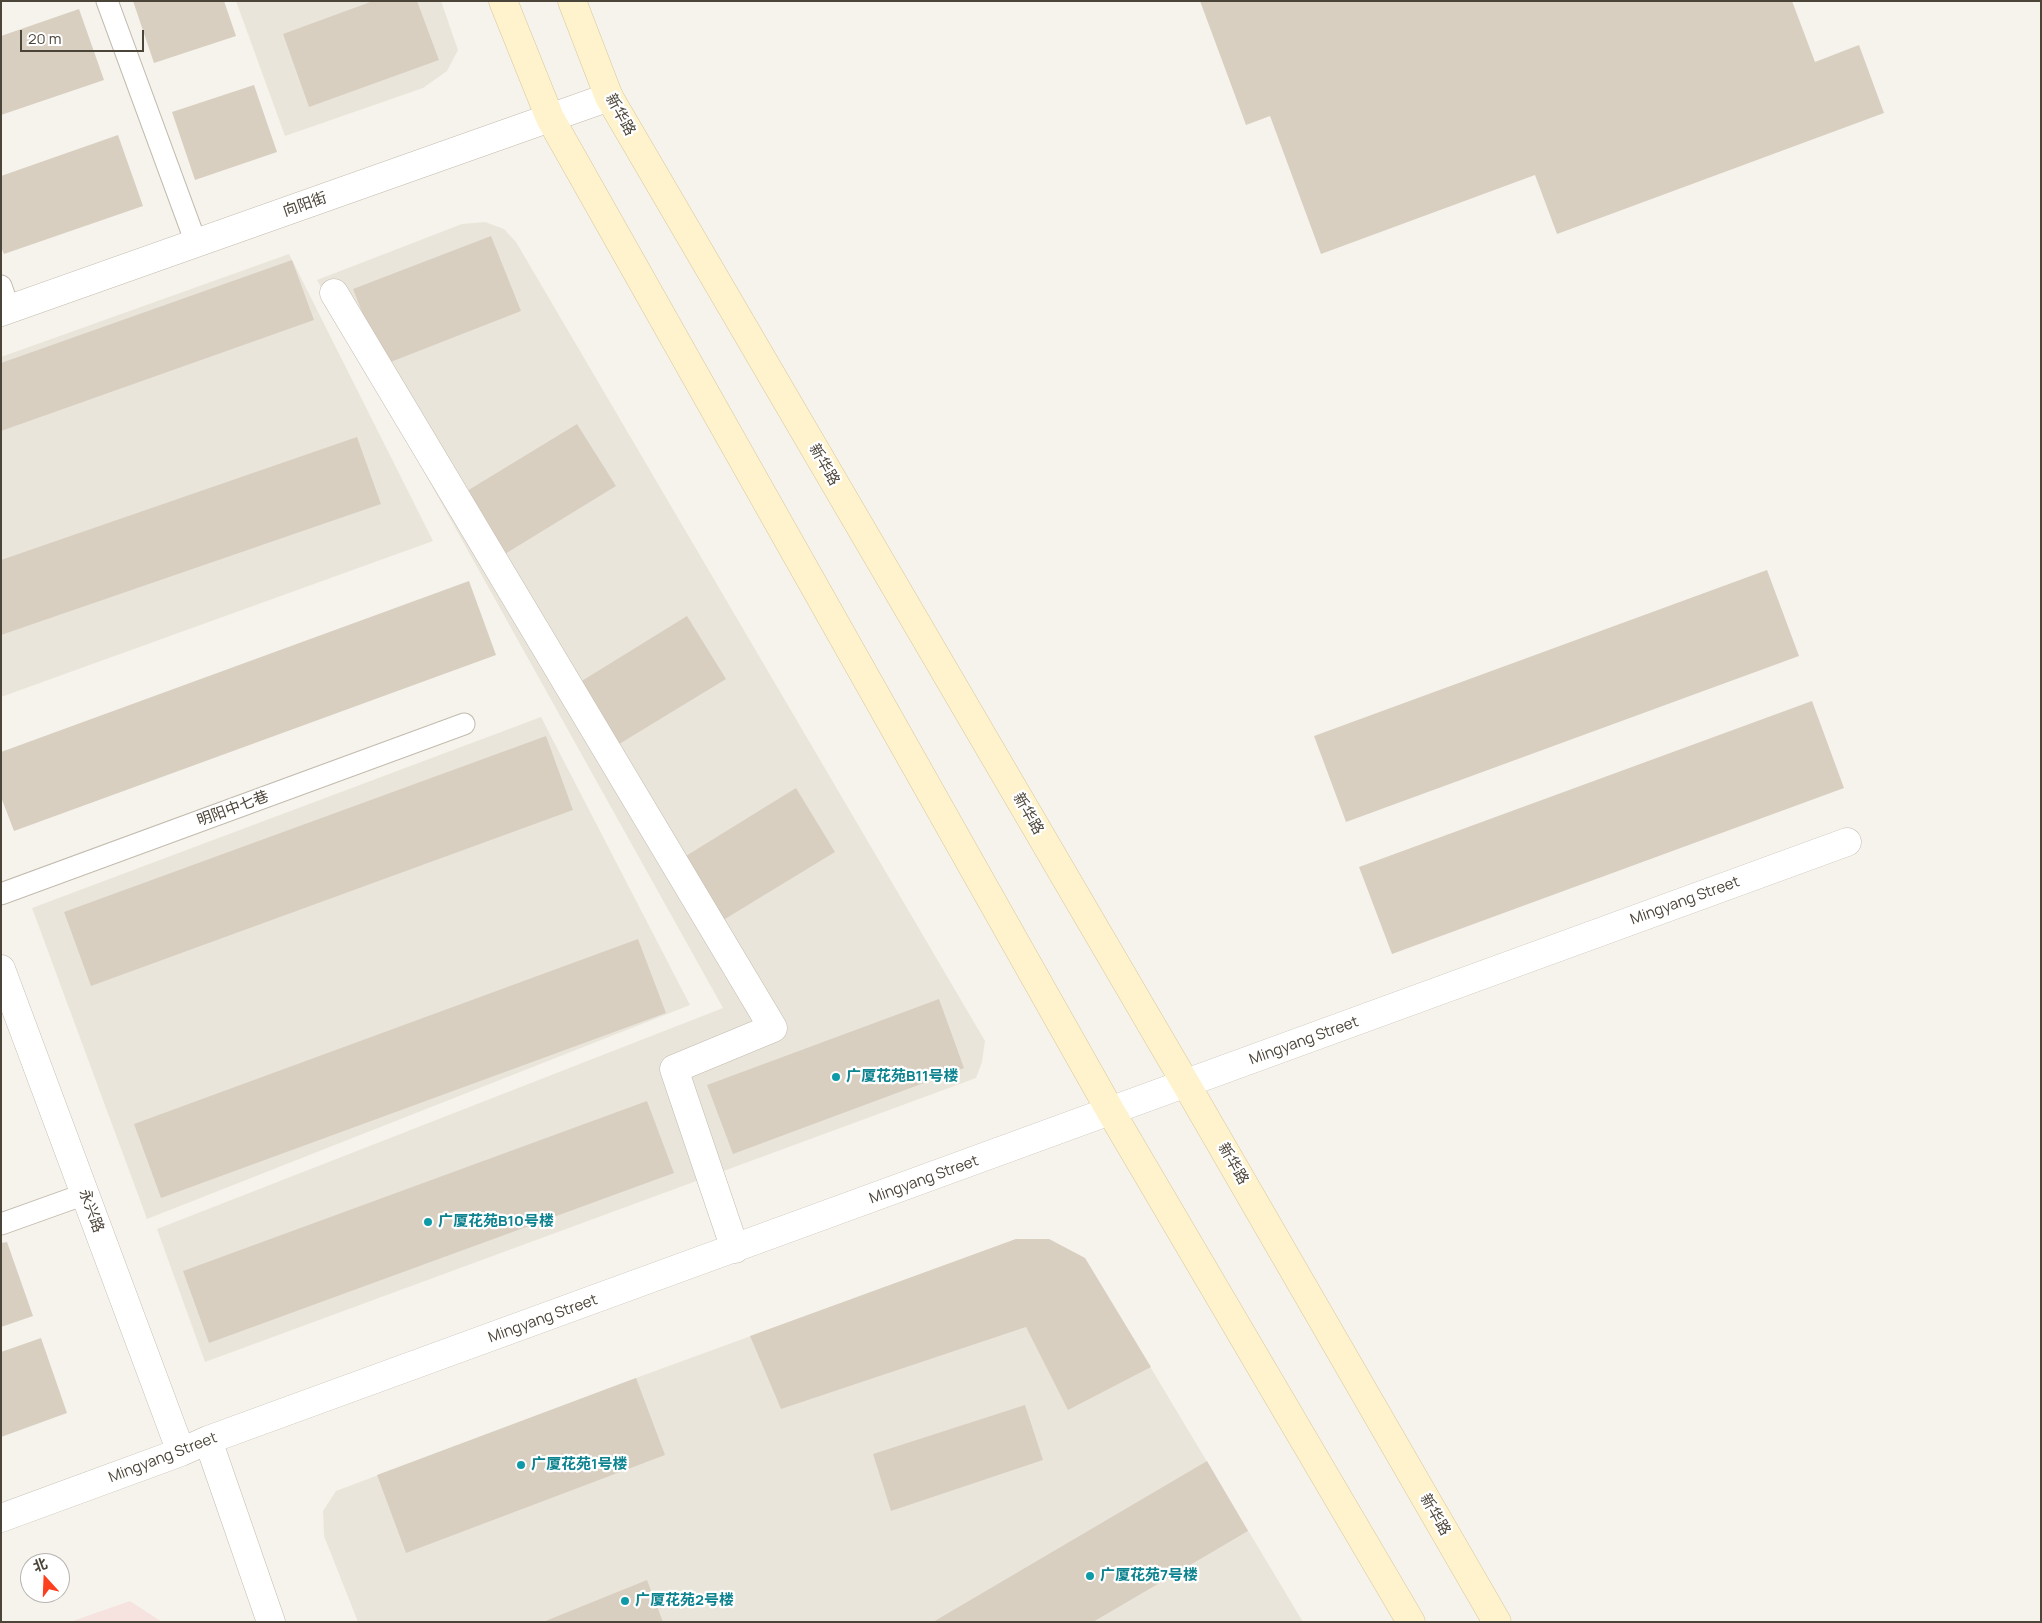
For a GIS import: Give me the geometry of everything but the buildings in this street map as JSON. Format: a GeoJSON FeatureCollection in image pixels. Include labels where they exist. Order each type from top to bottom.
{"type":"FeatureCollection","features":[{"type":"Feature","properties":{"kind":"street"},"geometry":{"type":"LineString","coordinates":[[503,1],[550,118],[1111,1112],[1411,1622]]}},
{"type":"Feature","properties":{"kind":"street","name":"新华路"},"geometry":{"type":"LineString","coordinates":[[572,1],[609,97],[1186,1084],[1497,1622]]}},
{"type":"Feature","properties":{"kind":"street","name":"向阳街"},"geometry":{"type":"LineString","coordinates":[[4,302],[196,243],[609,97]]}},
{"type":"Feature","properties":{"kind":"street"},"geometry":{"type":"LineString","coordinates":[[334,293],[773,1028],[674,1069],[735,1249]]}},
{"type":"Feature","properties":{"kind":"street","name":"Mingyang Street"},"geometry":{"type":"LineString","coordinates":[[1,1518],[181,1452],[208,1440],[1847,842]]}},
{"type":"Feature","properties":{"kind":"street","name":"永兴路"},"geometry":{"type":"LineString","coordinates":[[1,969],[181,1452]]}},
{"type":"Feature","properties":{"kind":"street"},"geometry":{"type":"LineString","coordinates":[[208,1440],[271,1622]]}},
{"type":"Feature","properties":{"kind":"lane"},"geometry":{"type":"LineString","coordinates":[[107,1],[196,243]]}},
{"type":"Feature","properties":{"kind":"lane","name":"明阳中七巷"},"geometry":{"type":"LineString","coordinates":[[1,894],[464,724]]}},
{"type":"Feature","properties":{"kind":"lane"},"geometry":{"type":"LineString","coordinates":[[1,1224],[84,1194]]}},
{"type":"Feature","properties":{"kind":"shaded area"},"geometry":{"type":"Polygon","coordinates":[[[236,1],[441,1],[458,50],[447,71],[423,88],[285,136],[236,1]]]}},
{"type":"Feature","properties":{"kind":"shaded area"},"geometry":{"type":"Polygon","coordinates":[[[485,222],[504,229],[516,242],[985,1041],[982,1062],[976,1078],[205,1362],[157,1229],[723,1008],[317,280],[462,224],[485,222]]]}},
{"type":"Feature","properties":{"kind":"shaded area"},"geometry":{"type":"Polygon","coordinates":[[[289,254],[433,541],[1,697],[1,357],[289,254]]]}},
{"type":"Feature","properties":{"kind":"shaded area"},"geometry":{"type":"Polygon","coordinates":[[[541,717],[690,1005],[147,1219],[32,908],[541,717]]]}},
{"type":"Feature","properties":{"kind":"shaded area"},"geometry":{"type":"Polygon","coordinates":[[[1016,1239],[1049,1239],[1085,1258],[1303,1622],[358,1622],[324,1536],[323,1511],[336,1491],[636,1378],[1016,1239]]]}},
{"type":"Feature","properties":{"kind":"shaded area"},"geometry":{"type":"Polygon","coordinates":[[[130,1601],[162,1622],[70,1622],[130,1601]]]}},
{"type":"Feature","properties":{"kind":"place","name":"广厦花苑B11号楼"},"geometry":{"type":"Point","coordinates":[836,1077]}},
{"type":"Feature","properties":{"kind":"place","name":"广厦花苑B10号楼"},"geometry":{"type":"Point","coordinates":[428,1222]}},
{"type":"Feature","properties":{"kind":"place","name":"广厦花苑1号楼"},"geometry":{"type":"Point","coordinates":[521,1465]}},
{"type":"Feature","properties":{"kind":"place","name":"广厦花苑7号楼"},"geometry":{"type":"Point","coordinates":[1090,1576]}},
{"type":"Feature","properties":{"kind":"place","name":"广厦花苑2号楼"},"geometry":{"type":"Point","coordinates":[625,1601]}}]}
